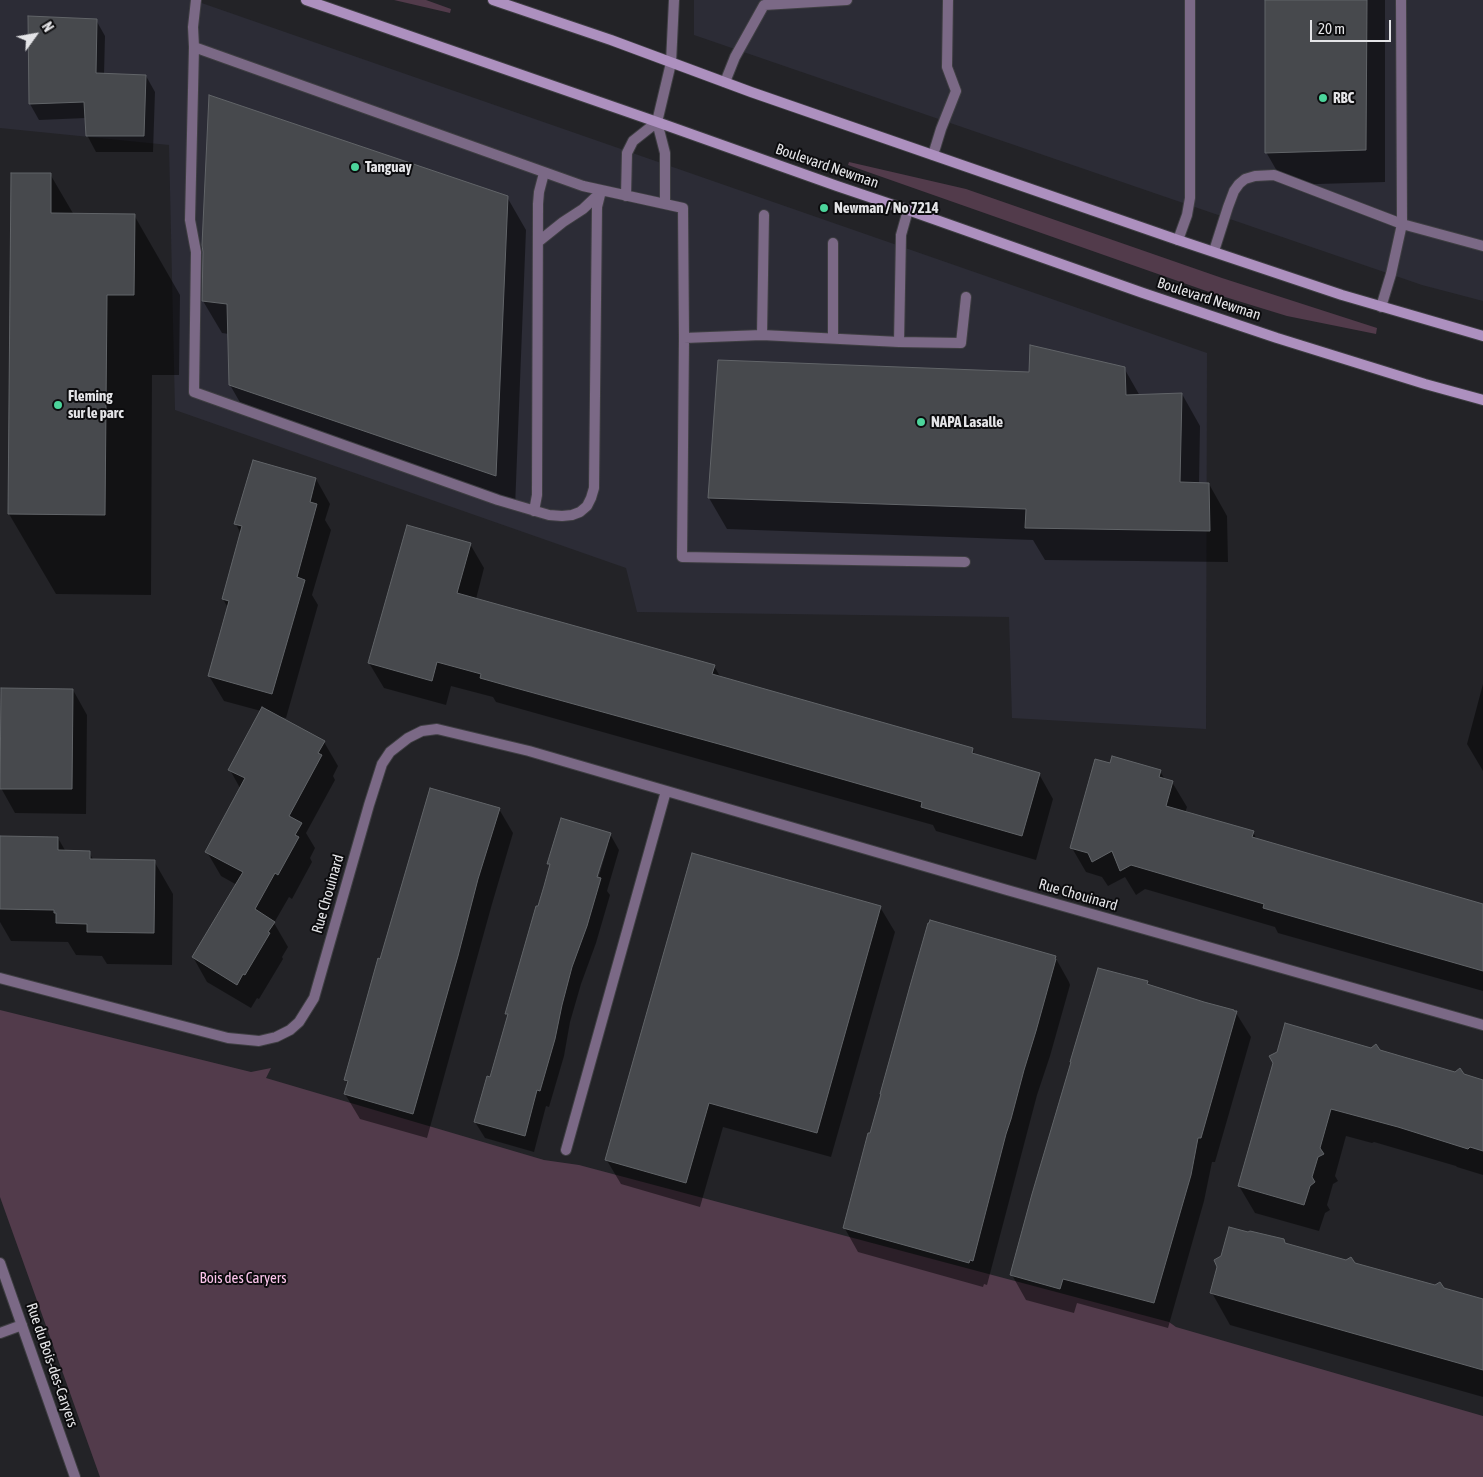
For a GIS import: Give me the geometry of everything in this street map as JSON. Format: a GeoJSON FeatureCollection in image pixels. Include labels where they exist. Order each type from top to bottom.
{"type":"FeatureCollection","features":[{"type":"Feature","properties":{"kind":"main road","name":"Boulevard Newman"},"geometry":{"type":"LineString","coordinates":[[306,0],[1134,290],[1277,338],[1483,400]]}},
{"type":"Feature","properties":{"kind":"main road"},"geometry":{"type":"LineString","coordinates":[[493,0],[1178,240],[1381,307],[1483,336]]}},
{"type":"Feature","properties":{"kind":"street"},"geometry":{"type":"LineString","coordinates":[[196,0],[193,27],[190,220],[196,252],[194,392],[498,500],[549,515],[562,516],[580,512],[592,498],[594,488],[598,207],[601,191]]}},
{"type":"Feature","properties":{"kind":"street"},"geometry":{"type":"LineString","coordinates":[[666,204],[665,153],[657,122],[671,63],[674,0]]}},
{"type":"Feature","properties":{"kind":"street"},"geometry":{"type":"LineString","coordinates":[[725,82],[735,57],[764,5],[847,0]]}},
{"type":"Feature","properties":{"kind":"street"},"geometry":{"type":"LineString","coordinates":[[933,155],[941,128],[956,91],[947,67],[948,0]]}},
{"type":"Feature","properties":{"kind":"street"},"geometry":{"type":"LineString","coordinates":[[1178,240],[1187,215],[1190,198],[1190,0]]}},
{"type":"Feature","properties":{"kind":"street"},"geometry":{"type":"LineString","coordinates":[[1381,307],[1391,274],[1402,224],[1401,0]]}},
{"type":"Feature","properties":{"kind":"street"},"geometry":{"type":"LineString","coordinates":[[194,46],[370,111],[583,186],[683,208],[682,557],[965,562]]}},
{"type":"Feature","properties":{"kind":"street"},"geometry":{"type":"LineString","coordinates":[[626,196],[627,153],[633,141],[657,122]]}},
{"type":"Feature","properties":{"kind":"street"},"geometry":{"type":"LineString","coordinates":[[534,511],[537,495],[539,192],[544,173]]}},
{"type":"Feature","properties":{"kind":"street"},"geometry":{"type":"LineString","coordinates":[[1214,252],[1234,191],[1244,179],[1255,176],[1274,175],[1402,224],[1483,246]]}},
{"type":"Feature","properties":{"kind":"street"},"geometry":{"type":"LineString","coordinates":[[538,242],[583,209],[601,191]]}},
{"type":"Feature","properties":{"kind":"street"},"geometry":{"type":"LineString","coordinates":[[899,342],[901,234],[908,210]]}},
{"type":"Feature","properties":{"kind":"street"},"geometry":{"type":"LineString","coordinates":[[762,335],[764,215]]}},
{"type":"Feature","properties":{"kind":"street"},"geometry":{"type":"LineString","coordinates":[[833,243],[833,338]]}},
{"type":"Feature","properties":{"kind":"street"},"geometry":{"type":"LineString","coordinates":[[684,338],[762,335],[899,342],[962,343],[966,297]]}},
{"type":"Feature","properties":{"kind":"street","name":"Rue Chouinard"},"geometry":{"type":"LineString","coordinates":[[0,978],[228,1038],[259,1041],[276,1037],[290,1030],[299,1022],[314,998],[382,764],[390,752],[408,738],[428,730],[444,730],[529,751],[1007,890],[1483,1025]]}},
{"type":"Feature","properties":{"kind":"street"},"geometry":{"type":"LineString","coordinates":[[566,1150],[666,791]]}},
{"type":"Feature","properties":{"kind":"street","name":"Rue du Bois-des-Caryers"},"geometry":{"type":"LineString","coordinates":[[0,1263],[75,1477]]}},
{"type":"Feature","properties":{"kind":"street"},"geometry":{"type":"LineString","coordinates":[[0,1333],[22,1325]]}},
{"type":"Feature","properties":{"kind":"shaded area"},"geometry":{"type":"Polygon","coordinates":[[[0,0],[193,0],[1207,353],[1206,729],[1012,718],[1009,617],[637,612],[626,568],[175,410],[169,145],[0,128],[0,0]]]}},
{"type":"Feature","properties":{"kind":"shaded area"},"geometry":{"type":"Polygon","coordinates":[[[694,0],[1483,0],[1483,301],[1422,285],[694,35],[694,0]]]}},
{"type":"Feature","properties":{"kind":"green space"},"geometry":{"type":"Polygon","coordinates":[[[394,0],[426,0],[451,9],[450,13],[394,0]]]}},
{"type":"Feature","properties":{"kind":"green space"},"geometry":{"type":"Polygon","coordinates":[[[849,162],[966,189],[1222,278],[1377,328],[1376,334],[1287,316],[1212,293],[848,165],[849,162]]]}},
{"type":"Feature","properties":{"kind":"green space","name":"Bois des Caryers"},"geometry":{"type":"Polygon","coordinates":[[[0,1010],[251,1072],[271,1068],[266,1078],[544,1160],[579,1165],[1169,1322],[1176,1327],[1483,1416],[1483,1477],[100,1477],[0,1197],[0,1010]]]}},
{"type":"Feature","properties":{"kind":"building"},"geometry":{"type":"Polygon","coordinates":[[[1265,0],[1367,0],[1366,150],[1265,153],[1265,0]]]}},
{"type":"Feature","properties":{"kind":"building"},"geometry":{"type":"Polygon","coordinates":[[[28,16],[97,19],[96,73],[146,75],[144,136],[86,136],[84,102],[29,104],[28,16]]]}},
{"type":"Feature","properties":{"kind":"building"},"geometry":{"type":"Polygon","coordinates":[[[209,95],[508,196],[496,476],[229,385],[227,304],[202,301],[202,245],[209,95]]]}},
{"type":"Feature","properties":{"kind":"building","name":"Fleming sur le parc"},"geometry":{"type":"Polygon","coordinates":[[[11,173],[51,173],[51,213],[135,214],[134,295],[107,295],[105,515],[8,514],[11,173]]]}},
{"type":"Feature","properties":{"kind":"building"},"geometry":{"type":"Polygon","coordinates":[[[1030,345],[1125,367],[1126,395],[1182,393],[1180,482],[1209,483],[1210,531],[1025,528],[1026,509],[708,498],[718,360],[1029,372],[1030,345]]]}},
{"type":"Feature","properties":{"kind":"building"},"geometry":{"type":"Polygon","coordinates":[[[253,460],[316,478],[310,502],[317,504],[297,577],[305,580],[272,694],[208,676],[229,601],[222,599],[242,526],[234,524],[253,460]]]}},
{"type":"Feature","properties":{"kind":"building"},"geometry":{"type":"Polygon","coordinates":[[[407,525],[471,543],[457,593],[715,665],[712,674],[973,748],[972,753],[1040,773],[1022,836],[921,807],[922,802],[480,678],[481,674],[437,662],[432,681],[368,663],[407,525]]]}},
{"type":"Feature","properties":{"kind":"building"},"geometry":{"type":"Polygon","coordinates":[[[1,688],[73,689],[72,789],[0,789],[1,688]]]}},
{"type":"Feature","properties":{"kind":"building"},"geometry":{"type":"Polygon","coordinates":[[[262,707],[325,741],[318,753],[322,755],[289,816],[302,823],[295,835],[299,837],[278,875],[275,873],[255,909],[275,922],[245,975],[243,974],[237,985],[192,957],[243,872],[205,852],[245,778],[228,770],[262,707]]]}},
{"type":"Feature","properties":{"kind":"building"},"geometry":{"type":"Polygon","coordinates":[[[1112,756],[1161,770],[1159,777],[1173,781],[1166,806],[1254,831],[1252,837],[1483,904],[1483,971],[1263,908],[1264,904],[1131,865],[1120,871],[1112,851],[1092,862],[1088,853],[1070,848],[1095,759],[1110,763],[1112,756]]]}},
{"type":"Feature","properties":{"kind":"building"},"geometry":{"type":"Polygon","coordinates":[[[430,788],[500,808],[478,879],[413,1114],[344,1094],[348,1081],[344,1080],[378,958],[380,959],[430,788]]]}},
{"type":"Feature","properties":{"kind":"building"},"geometry":{"type":"Polygon","coordinates":[[[561,818],[611,833],[597,877],[601,878],[587,926],[572,967],[555,1039],[540,1091],[537,1090],[525,1136],[474,1122],[487,1076],[490,1077],[508,1014],[505,1014],[536,906],[538,906],[544,886],[550,864],[547,864],[561,818]]]}},
{"type":"Feature","properties":{"kind":"building"},"geometry":{"type":"Polygon","coordinates":[[[0,836],[58,837],[58,850],[90,851],[90,859],[155,860],[154,933],[87,932],[87,924],[56,923],[56,913],[54,913],[54,910],[0,909],[0,836]]]}},
{"type":"Feature","properties":{"kind":"building"},"geometry":{"type":"Polygon","coordinates":[[[692,853],[881,906],[817,1133],[709,1103],[686,1183],[605,1160],[692,853]]]}},
{"type":"Feature","properties":{"kind":"building"},"geometry":{"type":"Polygon","coordinates":[[[930,920],[1056,956],[1006,1134],[973,1261],[970,1260],[969,1263],[843,1228],[868,1133],[870,1133],[930,920]]]}},
{"type":"Feature","properties":{"kind":"building"},"geometry":{"type":"Polygon","coordinates":[[[1098,968],[1148,981],[1147,984],[1237,1011],[1201,1138],[1198,1138],[1191,1175],[1154,1303],[1063,1279],[1060,1289],[1010,1275],[1098,968]]]}},
{"type":"Feature","properties":{"kind":"building"},"geometry":{"type":"Polygon","coordinates":[[[1285,1023],[1371,1048],[1376,1044],[1380,1050],[1455,1072],[1460,1068],[1464,1074],[1483,1080],[1483,1151],[1470,1147],[1468,1149],[1331,1109],[1320,1148],[1324,1154],[1318,1157],[1312,1177],[1315,1182],[1310,1186],[1304,1205],[1238,1186],[1273,1063],[1269,1056],[1277,1052],[1285,1023]]]}},
{"type":"Feature","properties":{"kind":"building"},"geometry":{"type":"Polygon","coordinates":[[[1229,1227],[1284,1239],[1285,1243],[1346,1260],[1351,1257],[1355,1263],[1435,1285],[1440,1282],[1444,1288],[1483,1299],[1483,1370],[1210,1293],[1217,1267],[1214,1260],[1221,1256],[1229,1227]]]}},
{"type":"Feature","properties":{"kind":"place","name":"RBC"},"geometry":{"type":"Point","coordinates":[1323,98]}},
{"type":"Feature","properties":{"kind":"place","name":"Tanguay"},"geometry":{"type":"Point","coordinates":[355,167]}},
{"type":"Feature","properties":{"kind":"place","name":"Newman / No 7214"},"geometry":{"type":"Point","coordinates":[824,208]}},
{"type":"Feature","properties":{"kind":"place","name":"Fleming sur le parc"},"geometry":{"type":"Point","coordinates":[58,405]}},
{"type":"Feature","properties":{"kind":"place","name":"NAPA Lasalle"},"geometry":{"type":"Point","coordinates":[921,422]}}]}
